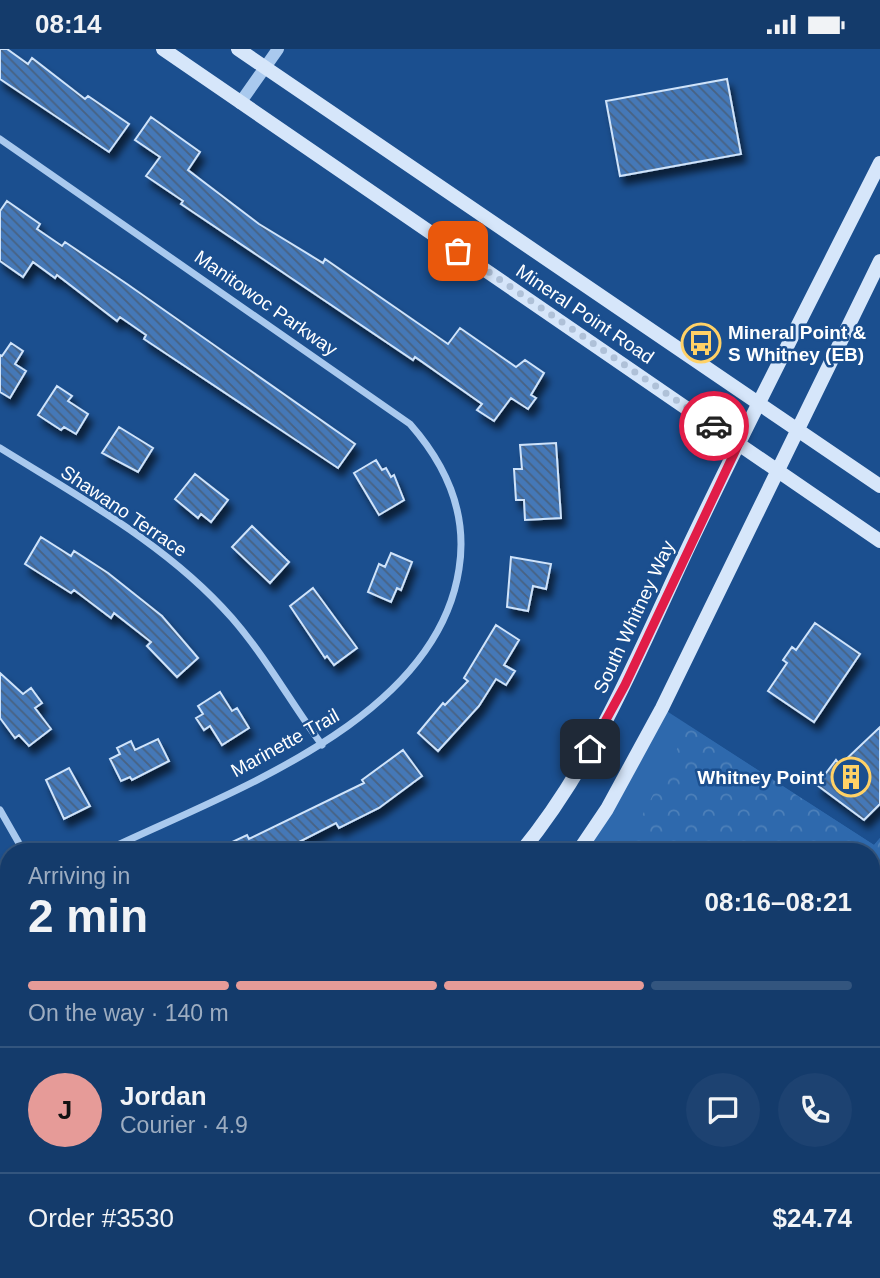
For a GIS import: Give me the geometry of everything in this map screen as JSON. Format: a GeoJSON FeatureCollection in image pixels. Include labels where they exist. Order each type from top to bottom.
{"type":"FeatureCollection","features":[{"type":"Feature","properties":{"kind":"main road","name":"Mineral Point Road"},"geometry":{"type":"LineString","coordinates":[[163,49],[880,541]]}},
{"type":"Feature","properties":{"kind":"main road","name":"Mineral Point Road"},"geometry":{"type":"LineString","coordinates":[[238,49],[880,485]]}},
{"type":"Feature","properties":{"kind":"main road","name":"South Whitney Way"},"geometry":{"type":"LineString","coordinates":[[529,843],[545,824],[578,770],[625,685],[739,443],[880,163]]}},
{"type":"Feature","properties":{"kind":"main road"},"geometry":{"type":"LineString","coordinates":[[584,843],[607,809],[662,708],[880,261]]}},
{"type":"Feature","properties":{"kind":"street"},"geometry":{"type":"LineString","coordinates":[[240,103],[278,49]]}},
{"type":"Feature","properties":{"kind":"street","name":"Manitowoc Parkway"},"geometry":{"type":"LineString","coordinates":[[0,139],[410,424],[425,441],[449,480],[459,511],[461,534]]}},
{"type":"Feature","properties":{"kind":"street","name":"Shawano Terrace"},"geometry":{"type":"LineString","coordinates":[[0,448],[155,546],[194,578],[233,619],[322,745]]}},
{"type":"Feature","properties":{"kind":"street","name":"Marinette Trail"},"geometry":{"type":"LineString","coordinates":[[121,843],[322,745],[374,707],[406,674],[438,632],[456,591],[461,534]]}},
{"type":"Feature","properties":{"kind":"street"},"geometry":{"type":"LineString","coordinates":[[0,810],[19,843]]}},
{"type":"Feature","properties":{"kind":"green space"},"geometry":{"type":"Polygon","coordinates":[[[662,708],[871,843],[583,843],[662,708]]]}},
{"type":"Feature","properties":{"kind":"green space"},"geometry":{"type":"Polygon","coordinates":[[[689,726],[871,843],[625,843],[689,726]]]}},
{"type":"Feature","properties":{"kind":"building"},"geometry":{"type":"Polygon","coordinates":[[[0,49],[7,49],[28,64],[32,58],[85,99],[88,96],[129,124],[109,152],[0,79],[0,49]]]}},
{"type":"Feature","properties":{"kind":"building"},"geometry":{"type":"Polygon","coordinates":[[[727,79],[741,154],[620,176],[606,101],[727,79]]]}},
{"type":"Feature","properties":{"kind":"building"},"geometry":{"type":"Polygon","coordinates":[[[151,117],[200,152],[188,170],[259,224],[323,263],[325,259],[448,344],[460,328],[516,367],[525,360],[544,373],[531,395],[536,398],[528,409],[511,398],[494,421],[477,410],[482,404],[415,357],[413,360],[181,204],[183,201],[146,176],[160,157],[135,140],[151,117]]]}},
{"type":"Feature","properties":{"kind":"building"},"geometry":{"type":"Polygon","coordinates":[[[7,201],[40,224],[37,229],[62,246],[65,242],[355,444],[338,468],[144,339],[146,335],[120,317],[117,321],[57,275],[55,278],[33,262],[23,277],[0,261],[0,211],[7,201]]]}},
{"type":"Feature","properties":{"kind":"building"},"geometry":{"type":"Polygon","coordinates":[[[11,343],[23,351],[15,364],[26,371],[10,398],[0,392],[0,355],[2,356],[11,343]]]}},
{"type":"Feature","properties":{"kind":"building"},"geometry":{"type":"Polygon","coordinates":[[[57,386],[72,396],[68,401],[88,414],[76,434],[64,427],[61,430],[38,415],[57,386]]]}},
{"type":"Feature","properties":{"kind":"building"},"geometry":{"type":"Polygon","coordinates":[[[119,427],[153,448],[138,472],[102,453],[119,427]]]}},
{"type":"Feature","properties":{"kind":"building"},"geometry":{"type":"Polygon","coordinates":[[[556,443],[561,518],[525,520],[524,500],[516,500],[514,469],[522,469],[520,445],[556,443]]]}},
{"type":"Feature","properties":{"kind":"building"},"geometry":{"type":"Polygon","coordinates":[[[376,460],[382,470],[386,468],[391,477],[394,475],[404,500],[379,515],[354,473],[376,460]]]}},
{"type":"Feature","properties":{"kind":"building"},"geometry":{"type":"Polygon","coordinates":[[[195,474],[228,500],[211,522],[201,514],[198,518],[175,499],[195,474]]]}},
{"type":"Feature","properties":{"kind":"building"},"geometry":{"type":"Polygon","coordinates":[[[252,526],[289,562],[270,583],[232,547],[252,526]]]}},
{"type":"Feature","properties":{"kind":"building"},"geometry":{"type":"Polygon","coordinates":[[[41,537],[71,556],[74,551],[108,573],[162,616],[198,658],[177,677],[147,646],[151,642],[114,613],[111,618],[74,590],[71,593],[25,564],[41,537]]]}},
{"type":"Feature","properties":{"kind":"building"},"geometry":{"type":"Polygon","coordinates":[[[391,553],[412,562],[401,590],[397,588],[391,602],[368,592],[379,564],[385,567],[391,553]]]}},
{"type":"Feature","properties":{"kind":"building"},"geometry":{"type":"Polygon","coordinates":[[[511,557],[551,564],[546,589],[533,586],[528,611],[507,607],[511,557]]]}},
{"type":"Feature","properties":{"kind":"building"},"geometry":{"type":"Polygon","coordinates":[[[313,588],[357,648],[334,665],[327,656],[325,658],[290,606],[313,588]]]}},
{"type":"Feature","properties":{"kind":"building"},"geometry":{"type":"Polygon","coordinates":[[[815,623],[860,654],[814,722],[768,691],[787,663],[783,660],[792,647],[796,650],[815,623]]]}},
{"type":"Feature","properties":{"kind":"building"},"geometry":{"type":"Polygon","coordinates":[[[496,625],[519,640],[504,665],[515,671],[506,685],[496,679],[479,706],[438,751],[418,733],[443,703],[445,705],[468,681],[464,678],[496,625]]]}},
{"type":"Feature","properties":{"kind":"building"},"geometry":{"type":"Polygon","coordinates":[[[0,673],[23,694],[31,688],[42,703],[35,708],[51,729],[29,746],[19,735],[15,738],[0,718],[0,673]]]}},
{"type":"Feature","properties":{"kind":"building"},"geometry":{"type":"Polygon","coordinates":[[[220,692],[232,711],[237,708],[249,728],[222,745],[210,726],[204,730],[196,718],[203,714],[198,706],[220,692]]]}},
{"type":"Feature","properties":{"kind":"building","name":"Whitney Point"},"geometry":{"type":"Polygon","coordinates":[[[880,727],[880,804],[864,820],[817,785],[836,760],[840,765],[880,727]]]}},
{"type":"Feature","properties":{"kind":"building"},"geometry":{"type":"Polygon","coordinates":[[[158,739],[169,761],[132,780],[130,777],[121,781],[110,759],[120,754],[117,748],[131,741],[135,750],[158,739]]]}},
{"type":"Feature","properties":{"kind":"building"},"geometry":{"type":"Polygon","coordinates":[[[403,750],[422,776],[379,808],[339,828],[336,823],[297,843],[230,843],[247,835],[249,839],[364,783],[362,780],[403,750]]]}},
{"type":"Feature","properties":{"kind":"building"},"geometry":{"type":"Polygon","coordinates":[[[69,768],[90,806],[64,819],[46,780],[69,768]]]}},
{"type":"Feature","properties":{"kind":"way so far"},"geometry":{"type":"LineString","coordinates":[[458,251],[714,426]]}},
{"type":"Feature","properties":{"kind":"place","name":"Mineral Point & S Whitney (EB)"},"geometry":{"type":"Point","coordinates":[701,343]}},
{"type":"Feature","properties":{"kind":"place","name":"Whitney Point"},"geometry":{"type":"Point","coordinates":[851,777]}},
{"type":"Feature","properties":{"kind":"route"},"geometry":{"type":"LineString","coordinates":[[590,749],[625,685],[739,443],[714,426]]}}]}
